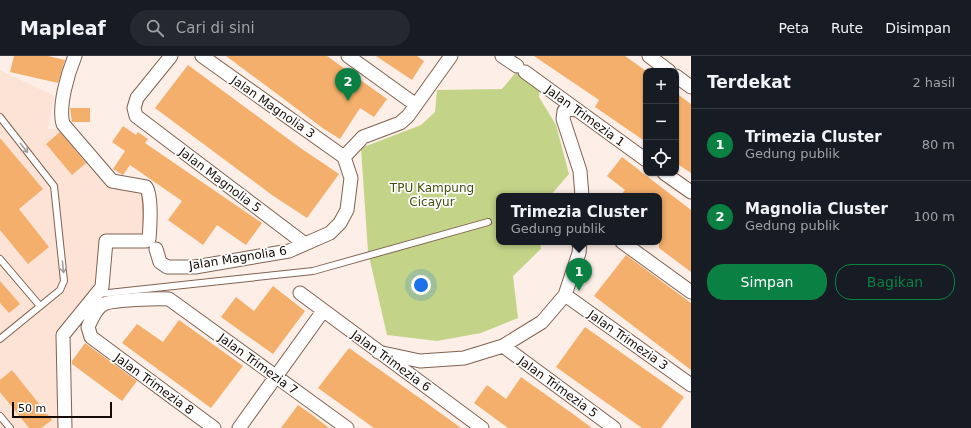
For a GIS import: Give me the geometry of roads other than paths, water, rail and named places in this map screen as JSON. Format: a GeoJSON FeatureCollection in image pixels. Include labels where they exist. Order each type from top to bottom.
{"type":"FeatureCollection","features":[{"type":"Feature","properties":{"kind":"street"},"geometry":{"type":"LineString","coordinates":[[65,428],[63,335],[98,294],[103,285],[106,241],[146,241],[149,239],[148,191],[144,186],[112,182],[63,124],[61,113],[70,67],[74,56]]}},
{"type":"Feature","properties":{"kind":"street","name":"Jalan Magnolia 5"},"geometry":{"type":"LineString","coordinates":[[171,56],[137,98],[134,108],[136,116],[305,244]]}},
{"type":"Feature","properties":{"kind":"street","name":"Jalan Magnolia 3"},"geometry":{"type":"LineString","coordinates":[[202,56],[344,157]]}},
{"type":"Feature","properties":{"kind":"street"},"geometry":{"type":"LineString","coordinates":[[348,56],[416,106]]}},
{"type":"Feature","properties":{"kind":"street"},"geometry":{"type":"LineString","coordinates":[[344,157],[364,137],[400,123],[408,116],[451,56]]}},
{"type":"Feature","properties":{"kind":"street","name":"Jalan Trimezia 1"},"geometry":{"type":"LineString","coordinates":[[502,56],[643,158]]}},
{"type":"Feature","properties":{"kind":"street"},"geometry":{"type":"LineString","coordinates":[[649,56],[665,68]]}},
{"type":"Feature","properties":{"kind":"street"},"geometry":{"type":"LineString","coordinates":[[679,78],[691,87]]}},
{"type":"Feature","properties":{"kind":"street"},"geometry":{"type":"LineString","coordinates":[[577,110],[568,109],[564,112],[563,120],[580,171],[582,193]]}},
{"type":"Feature","properties":{"kind":"street","name":"Jalan Magnolia 6"},"geometry":{"type":"LineString","coordinates":[[156,249],[160,262],[168,267],[195,267],[289,251],[330,233],[340,223],[348,210],[351,178],[344,157]]}},
{"type":"Feature","properties":{"kind":"street"},"geometry":{"type":"LineString","coordinates":[[668,176],[691,192]]}},
{"type":"Feature","properties":{"kind":"street"},"geometry":{"type":"LineString","coordinates":[[378,352],[420,361],[464,358],[503,346],[542,322],[565,295],[579,253],[580,245]]}},
{"type":"Feature","properties":{"kind":"street"},"geometry":{"type":"LineString","coordinates":[[626,245],[691,292]]}},
{"type":"Feature","properties":{"kind":"street","name":"Jalan Trimezia 6"},"geometry":{"type":"LineString","coordinates":[[300,294],[482,428]]}},
{"type":"Feature","properties":{"kind":"street","name":"Jalan Trimezia 3"},"geometry":{"type":"LineString","coordinates":[[565,295],[691,385]]}},
{"type":"Feature","properties":{"kind":"street","name":"Jalan Trimezia 8"},"geometry":{"type":"LineString","coordinates":[[169,299],[158,298],[104,304],[100,307],[88,327],[89,333],[94,340],[214,428]]}},
{"type":"Feature","properties":{"kind":"street","name":"Jalan Trimezia 7"},"geometry":{"type":"LineString","coordinates":[[169,299],[347,428]]}},
{"type":"Feature","properties":{"kind":"street"},"geometry":{"type":"LineString","coordinates":[[239,428],[277,377],[322,311]]}},
{"type":"Feature","properties":{"kind":"street","name":"Jalan Trimezia 5"},"geometry":{"type":"LineString","coordinates":[[503,346],[614,428]]}},
{"type":"Feature","properties":{"kind":"lane"},"geometry":{"type":"LineString","coordinates":[[0,117],[54,188],[64,281],[60,290],[0,339]]}},
{"type":"Feature","properties":{"kind":"lane"},"geometry":{"type":"LineString","coordinates":[[98,294],[312,270],[488,222]]}},
{"type":"Feature","properties":{"kind":"lane"},"geometry":{"type":"LineString","coordinates":[[0,259],[40,306]]}},
{"type":"Feature","properties":{"kind":"lane"},"geometry":{"type":"LineString","coordinates":[[0,416],[10,428]]}},
{"type":"Feature","properties":{"kind":"place","name":"Magnolia Cluster"},"geometry":{"type":"Point","coordinates":[348,101]}},
{"type":"Feature","properties":{"kind":"place","name":"Trimezia Cluster"},"geometry":{"type":"Point","coordinates":[579,291]}},
{"type":"Feature","properties":{"kind":"park label","name":"TPU Kampung Cicayur"},"geometry":{"type":"Point","coordinates":[432,195]}}]}
